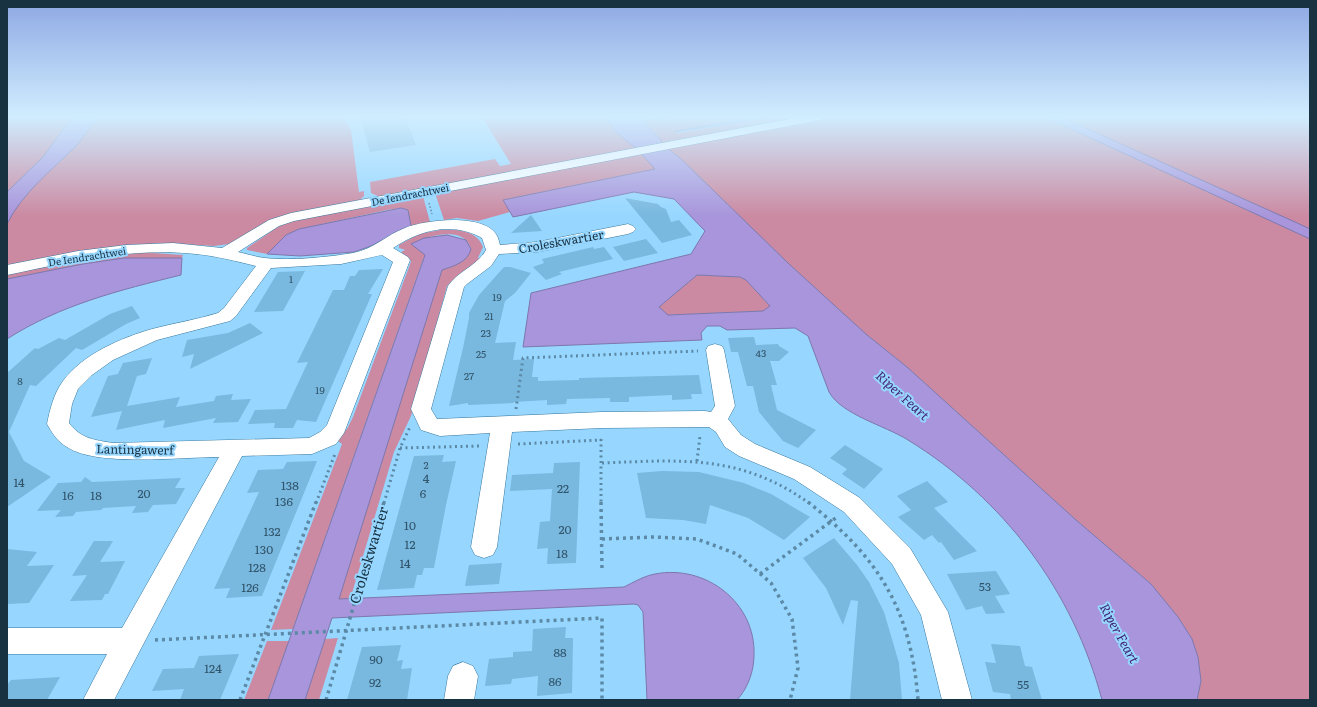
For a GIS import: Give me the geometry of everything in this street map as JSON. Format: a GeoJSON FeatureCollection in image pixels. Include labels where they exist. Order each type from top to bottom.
{"type":"FeatureCollection","features":[{"type":"Feature","properties":{"kind":"street","name":"De Iendrachtwei"},"geometry":{"type":"LineString","coordinates":[[7,270],[86,255],[133,249],[176,248],[224,254],[274,222],[310,213],[646,150]]}},
{"type":"Feature","properties":{"kind":"street"},"geometry":{"type":"LineString","coordinates":[[224,254],[266,262],[309,263],[342,260],[368,255],[383,249],[402,235],[416,229],[458,225],[476,228],[489,235],[494,250],[489,261],[462,278],[456,286],[421,409],[424,418],[429,424],[440,428],[602,420],[706,419],[724,427],[733,441],[747,450],[802,473],[852,505],[871,523],[901,556],[934,612],[957,700]]}},
{"type":"Feature","properties":{"kind":"street","name":"Croleskwartier"},"geometry":{"type":"LineString","coordinates":[[494,250],[537,247],[628,228]]}},
{"type":"Feature","properties":{"kind":"street"},"geometry":{"type":"LineString","coordinates":[[328,438],[336,428],[402,260],[383,249]]}},
{"type":"Feature","properties":{"kind":"street","name":"Lantingawerf"},"geometry":{"type":"LineString","coordinates":[[266,262],[230,312],[224,317],[149,336],[118,349],[94,364],[71,386],[60,406],[58,424],[67,437],[84,447],[113,451],[312,446],[328,438]]}},
{"type":"Feature","properties":{"kind":"street"},"geometry":{"type":"LineString","coordinates":[[706,419],[726,406],[715,350]]}},
{"type":"Feature","properties":{"kind":"street"},"geometry":{"type":"LineString","coordinates":[[484,547],[508,425]]}},
{"type":"Feature","properties":{"kind":"street"},"geometry":{"type":"LineString","coordinates":[[98,700],[235,448]]}},
{"type":"Feature","properties":{"kind":"street"},"geometry":{"type":"LineString","coordinates":[[7,641],[130,641]]}},
{"type":"Feature","properties":{"kind":"path"},"geometry":{"type":"LineString","coordinates":[[426,191],[436,226]]}},
{"type":"Feature","properties":{"kind":"path"},"geometry":{"type":"LineString","coordinates":[[508,425],[523,358],[715,350]]}},
{"type":"Feature","properties":{"kind":"path","name":"Croleskwartier"},"geometry":{"type":"LineString","coordinates":[[326,700],[400,448],[410,427],[424,418]]}},
{"type":"Feature","properties":{"kind":"path"},"geometry":{"type":"LineString","coordinates":[[697,461],[700,435],[706,419]]}},
{"type":"Feature","properties":{"kind":"path"},"geometry":{"type":"LineString","coordinates":[[602,420],[602,570]]}},
{"type":"Feature","properties":{"kind":"path"},"geometry":{"type":"LineString","coordinates":[[240,700],[338,444],[328,438]]}},
{"type":"Feature","properties":{"kind":"path"},"geometry":{"type":"LineString","coordinates":[[602,463],[697,461],[731,467],[763,477],[800,497],[831,521],[856,544],[878,573],[902,616],[915,665],[918,700]]}},
{"type":"Feature","properties":{"kind":"path"},"geometry":{"type":"LineString","coordinates":[[760,574],[852,505]]}},
{"type":"Feature","properties":{"kind":"path"},"geometry":{"type":"LineString","coordinates":[[602,539],[654,537],[697,539],[737,554],[771,583],[792,619],[798,668],[791,700]]}},
{"type":"Feature","properties":{"kind":"path"},"geometry":{"type":"LineString","coordinates":[[130,641],[602,618],[602,700]]}},
{"type":"Feature","properties":{"kind":"shaded area"},"geometry":{"type":"Polygon","coordinates":[[[7,150],[48,150],[43,157],[7,192],[7,150]]]}},
{"type":"Feature","properties":{"kind":"shaded area"},"geometry":{"type":"Polygon","coordinates":[[[70,150],[354,150],[359,192],[364,191],[364,196],[360,200],[309,211],[229,244],[214,246],[165,243],[131,245],[7,267],[7,224],[16,207],[40,179],[62,160],[70,150]]]}},
{"type":"Feature","properties":{"kind":"shaded area"},"geometry":{"type":"Polygon","coordinates":[[[502,150],[632,150],[380,197],[371,193],[370,182],[495,159],[500,166],[511,164],[502,150]]]}},
{"type":"Feature","properties":{"kind":"shaded area"},"geometry":{"type":"Polygon","coordinates":[[[669,150],[1117,150],[1310,239],[1310,700],[1197,700],[1201,681],[1192,639],[1178,617],[1151,584],[1076,520],[907,367],[867,335],[789,264],[680,158],[669,150]]]}},
{"type":"Feature","properties":{"kind":"shaded area"},"geometry":{"type":"Polygon","coordinates":[[[1134,150],[1310,150],[1310,229],[1134,150]]]}},
{"type":"Feature","properties":{"kind":"shaded area"},"geometry":{"type":"Polygon","coordinates":[[[642,154],[656,169],[504,200],[510,212],[478,221],[457,218],[444,220],[435,193],[642,154]]]}},
{"type":"Feature","properties":{"kind":"shaded area"},"geometry":{"type":"Polygon","coordinates":[[[423,196],[430,222],[411,226],[408,210],[401,208],[387,210],[299,229],[286,235],[267,254],[247,250],[247,248],[282,224],[289,221],[423,196]]]}},
{"type":"Feature","properties":{"kind":"shaded area"},"geometry":{"type":"Polygon","coordinates":[[[440,230],[459,230],[471,234],[480,241],[483,247],[478,258],[480,259],[457,276],[447,286],[411,416],[394,452],[350,600],[338,600],[442,269],[456,265],[464,260],[471,249],[467,241],[461,236],[446,234],[431,236],[411,244],[425,254],[293,629],[271,630],[342,444],[335,439],[347,429],[353,417],[411,261],[401,252],[405,250],[399,248],[399,245],[419,234],[440,230]]]}},
{"type":"Feature","properties":{"kind":"shaded area"},"geometry":{"type":"Polygon","coordinates":[[[138,252],[183,255],[182,258],[124,258],[83,264],[7,279],[7,273],[138,252]]]}},
{"type":"Feature","properties":{"kind":"shaded area"},"geometry":{"type":"Polygon","coordinates":[[[697,275],[740,277],[746,280],[770,306],[763,311],[667,315],[659,307],[697,275]]]}},
{"type":"Feature","properties":{"kind":"shaded area"},"geometry":{"type":"Polygon","coordinates":[[[338,638],[319,700],[305,700],[325,639],[338,638]]]}},
{"type":"Feature","properties":{"kind":"shaded area"},"geometry":{"type":"Polygon","coordinates":[[[267,641],[289,641],[268,700],[244,700],[267,641]]]}},
{"type":"Feature","properties":{"kind":"water"},"geometry":{"type":"Polygon","coordinates":[[[48,150],[72,150],[29,192],[7,224],[7,192],[43,157],[48,150]]]}},
{"type":"Feature","properties":{"kind":"water","name":"Riper Feart"},"geometry":{"type":"Polygon","coordinates":[[[638,150],[670,150],[680,158],[789,264],[867,335],[907,367],[1076,520],[1151,584],[1178,617],[1192,639],[1198,657],[1201,681],[1197,700],[1102,700],[1089,660],[1073,622],[1053,585],[1030,551],[1004,519],[975,490],[943,464],[908,440],[853,413],[835,400],[829,392],[808,336],[795,328],[727,330],[720,326],[707,326],[701,333],[702,340],[523,347],[531,293],[691,254],[705,231],[674,199],[634,192],[513,217],[503,200],[655,169],[638,150]],[[697,275],[659,307],[668,315],[763,311],[770,306],[746,280],[740,277],[697,275]]]}},
{"type":"Feature","properties":{"kind":"water"},"geometry":{"type":"Polygon","coordinates":[[[1117,150],[1135,150],[1295,222],[1310,229],[1310,239],[1117,150]]]}},
{"type":"Feature","properties":{"kind":"water"},"geometry":{"type":"Polygon","coordinates":[[[401,208],[408,210],[411,226],[371,246],[354,252],[300,256],[267,254],[286,235],[299,229],[401,208]]]}},
{"type":"Feature","properties":{"kind":"water"},"geometry":{"type":"Polygon","coordinates":[[[447,235],[466,240],[471,249],[464,260],[456,265],[442,270],[339,599],[624,587],[655,574],[674,572],[692,575],[709,582],[724,591],[737,604],[747,619],[752,636],[754,661],[752,673],[747,685],[737,700],[647,700],[643,612],[638,605],[634,604],[332,618],[305,700],[268,700],[425,255],[411,244],[424,238],[447,235]]]}},
{"type":"Feature","properties":{"kind":"water"},"geometry":{"type":"Polygon","coordinates":[[[124,258],[182,258],[181,275],[113,293],[69,308],[27,327],[7,339],[7,279],[83,264],[124,258]]]}},
{"type":"Feature","properties":{"kind":"building"},"geometry":{"type":"Polygon","coordinates":[[[369,150],[383,150],[370,152],[369,150]]]}},
{"type":"Feature","properties":{"kind":"building"},"geometry":{"type":"Polygon","coordinates":[[[625,198],[658,204],[666,209],[671,222],[679,220],[692,235],[662,243],[625,198]]]}},
{"type":"Feature","properties":{"kind":"building"},"geometry":{"type":"Polygon","coordinates":[[[531,215],[542,231],[511,233],[531,215]]]}},
{"type":"Feature","properties":{"kind":"building"},"geometry":{"type":"Polygon","coordinates":[[[646,239],[658,253],[624,261],[613,247],[646,239]]]}},
{"type":"Feature","properties":{"kind":"building"},"geometry":{"type":"Polygon","coordinates":[[[593,247],[594,249],[604,247],[613,259],[559,272],[562,274],[546,280],[533,267],[544,263],[542,259],[593,247]]]}},
{"type":"Feature","properties":{"kind":"building"},"geometry":{"type":"Polygon","coordinates":[[[504,267],[510,267],[531,273],[515,293],[505,301],[495,343],[516,342],[513,360],[534,359],[532,377],[538,377],[538,381],[579,380],[579,378],[699,375],[702,394],[691,394],[692,399],[672,400],[672,395],[629,397],[629,402],[610,402],[610,398],[567,399],[566,404],[547,405],[547,400],[468,405],[468,403],[449,406],[463,348],[469,313],[479,295],[504,267]]]}},
{"type":"Feature","properties":{"kind":"building"},"geometry":{"type":"Polygon","coordinates":[[[383,269],[368,294],[372,294],[316,422],[297,420],[293,428],[274,428],[275,423],[248,424],[255,410],[286,409],[308,362],[297,363],[333,290],[344,290],[350,276],[355,276],[359,270],[383,269]]]}},
{"type":"Feature","properties":{"kind":"building"},"geometry":{"type":"Polygon","coordinates":[[[305,271],[283,311],[254,312],[278,272],[305,271]]]}},
{"type":"Feature","properties":{"kind":"building"},"geometry":{"type":"Polygon","coordinates":[[[132,306],[140,318],[126,324],[82,350],[76,348],[36,386],[30,385],[9,432],[24,461],[51,477],[7,507],[7,373],[35,348],[38,349],[59,338],[65,340],[110,314],[132,306]]]}},
{"type":"Feature","properties":{"kind":"building"},"geometry":{"type":"Polygon","coordinates":[[[250,323],[263,333],[190,369],[194,354],[182,357],[187,340],[228,333],[250,323]]]}},
{"type":"Feature","properties":{"kind":"building"},"geometry":{"type":"Polygon","coordinates":[[[754,337],[756,345],[778,344],[789,352],[779,361],[770,361],[777,385],[771,385],[777,410],[816,430],[798,448],[783,441],[759,412],[753,386],[747,386],[738,352],[731,352],[728,338],[754,337]]]}},
{"type":"Feature","properties":{"kind":"building"},"geometry":{"type":"Polygon","coordinates":[[[152,358],[146,374],[137,376],[127,406],[180,397],[176,407],[214,401],[216,396],[233,394],[231,400],[251,399],[238,422],[213,423],[216,418],[163,428],[165,420],[116,430],[122,411],[91,417],[108,376],[118,374],[123,363],[152,358]]]}},
{"type":"Feature","properties":{"kind":"building"},"geometry":{"type":"Polygon","coordinates":[[[845,445],[883,469],[864,489],[842,474],[847,469],[830,458],[845,445]]]}},
{"type":"Feature","properties":{"kind":"building"},"geometry":{"type":"Polygon","coordinates":[[[444,455],[442,462],[456,461],[434,568],[424,568],[422,575],[417,575],[414,588],[377,590],[414,456],[444,455]]]}},
{"type":"Feature","properties":{"kind":"building"},"geometry":{"type":"Polygon","coordinates":[[[317,461],[262,596],[226,598],[230,588],[214,589],[259,492],[247,493],[258,470],[283,469],[287,462],[317,461]]]}},
{"type":"Feature","properties":{"kind":"building"},"geometry":{"type":"Polygon","coordinates":[[[580,462],[576,563],[547,564],[548,548],[537,549],[540,522],[550,521],[552,489],[510,491],[512,475],[553,473],[554,463],[580,462]]]}},
{"type":"Feature","properties":{"kind":"building"},"geometry":{"type":"Polygon","coordinates":[[[662,471],[699,472],[744,483],[771,494],[810,517],[784,540],[748,518],[710,505],[706,524],[683,520],[646,518],[637,473],[662,471]]]}},
{"type":"Feature","properties":{"kind":"building"},"geometry":{"type":"Polygon","coordinates":[[[85,477],[92,482],[181,478],[175,488],[185,488],[176,504],[153,505],[148,512],[132,513],[136,506],[103,508],[101,510],[76,512],[73,516],[55,517],[61,510],[37,511],[58,483],[81,482],[85,477]]]}},
{"type":"Feature","properties":{"kind":"building"},"geometry":{"type":"Polygon","coordinates":[[[927,481],[948,502],[934,508],[977,551],[954,560],[941,542],[939,543],[932,535],[924,540],[898,517],[911,510],[897,496],[927,481]]]}},
{"type":"Feature","properties":{"kind":"building"},"geometry":{"type":"Polygon","coordinates":[[[834,538],[869,582],[884,612],[899,663],[902,700],[850,700],[858,601],[851,600],[843,625],[826,588],[803,558],[834,538]]]}},
{"type":"Feature","properties":{"kind":"building"},"geometry":{"type":"Polygon","coordinates":[[[94,541],[113,541],[100,562],[125,561],[108,594],[105,594],[102,600],[70,601],[87,575],[72,576],[94,541]]]}},
{"type":"Feature","properties":{"kind":"building"},"geometry":{"type":"Polygon","coordinates":[[[7,549],[37,552],[27,566],[54,565],[29,603],[7,604],[7,549]]]}},
{"type":"Feature","properties":{"kind":"building"},"geometry":{"type":"Polygon","coordinates":[[[502,563],[499,584],[465,586],[469,565],[502,563]]]}},
{"type":"Feature","properties":{"kind":"building"},"geometry":{"type":"Polygon","coordinates":[[[996,571],[1010,594],[995,596],[1005,613],[986,614],[982,606],[966,610],[947,574],[996,571]]]}},
{"type":"Feature","properties":{"kind":"building"},"geometry":{"type":"Polygon","coordinates":[[[566,627],[565,638],[573,638],[572,693],[537,696],[538,676],[512,679],[511,684],[485,686],[489,659],[513,657],[513,652],[532,651],[533,629],[566,627]]]}},
{"type":"Feature","properties":{"kind":"building"},"geometry":{"type":"Polygon","coordinates":[[[991,644],[1020,646],[1025,666],[1032,667],[1042,700],[1011,700],[1010,694],[993,692],[985,662],[996,663],[991,644]]]}},
{"type":"Feature","properties":{"kind":"building"},"geometry":{"type":"Polygon","coordinates":[[[401,645],[397,661],[403,660],[401,669],[412,668],[407,700],[347,700],[362,647],[401,645]]]}},
{"type":"Feature","properties":{"kind":"building"},"geometry":{"type":"Polygon","coordinates":[[[239,654],[220,700],[180,700],[184,689],[152,691],[163,669],[194,668],[199,656],[239,654]]]}},
{"type":"Feature","properties":{"kind":"building"},"geometry":{"type":"Polygon","coordinates":[[[60,677],[47,700],[7,700],[7,685],[11,680],[60,677]]]}}]}
